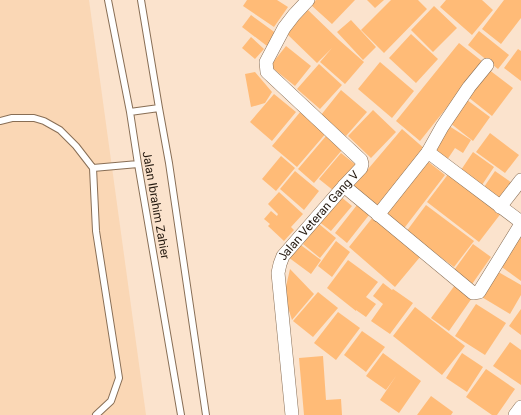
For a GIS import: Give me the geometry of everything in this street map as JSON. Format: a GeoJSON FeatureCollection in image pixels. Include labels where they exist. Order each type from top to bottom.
{"type":"FeatureCollection","features":[{"type":"Feature","properties":{"kind":"street","name":"Jalan Veteran Gang V"},"geometry":{"type":"LineString","coordinates":[[292,415],[278,273],[280,264],[283,256],[361,168],[362,164],[361,160],[267,72],[266,62],[284,28],[308,0]]}},
{"type":"Feature","properties":{"kind":"street"},"geometry":{"type":"LineString","coordinates":[[378,215],[428,152],[449,115],[487,65]]}},
{"type":"Feature","properties":{"kind":"street"},"geometry":{"type":"LineString","coordinates":[[344,186],[473,293],[479,292],[521,223],[428,152]]}},
{"type":"Feature","properties":{"kind":"street"},"geometry":{"type":"LineString","coordinates":[[500,206],[521,180]]}},
{"type":"Feature","properties":{"kind":"street"},"geometry":{"type":"LineString","coordinates":[[515,415],[521,406]]}},
{"type":"Feature","properties":{"kind":"lane","name":"Jalan Ibrahim Zahier"},"geometry":{"type":"LineString","coordinates":[[108,0],[130,112],[181,415]]}},
{"type":"Feature","properties":{"kind":"lane","name":"Jalan Ibrahim Zahier"},"geometry":{"type":"LineString","coordinates":[[141,0],[170,171],[206,415]]}},
{"type":"Feature","properties":{"kind":"lane"},"geometry":{"type":"LineString","coordinates":[[130,112],[159,108]]}},
{"type":"Feature","properties":{"kind":"lane"},"geometry":{"type":"LineString","coordinates":[[0,121],[12,118],[34,118],[44,121],[60,130],[76,146],[93,168],[96,231],[118,378],[111,401],[96,415]]}},
{"type":"Feature","properties":{"kind":"lane"},"geometry":{"type":"LineString","coordinates":[[93,168],[138,164]]}},
{"type":"Feature","properties":{"kind":"shaded area"},"geometry":{"type":"Polygon","coordinates":[[[0,0],[89,0],[146,415],[0,415],[0,0]]]}},
{"type":"Feature","properties":{"kind":"building"},"geometry":{"type":"Polygon","coordinates":[[[247,0],[277,0],[288,7],[274,27],[243,6],[247,0]]]}},
{"type":"Feature","properties":{"kind":"building"},"geometry":{"type":"Polygon","coordinates":[[[316,0],[355,0],[332,24],[311,5],[316,0]]]}},
{"type":"Feature","properties":{"kind":"building"},"geometry":{"type":"Polygon","coordinates":[[[367,0],[384,0],[375,8],[367,0]]]}},
{"type":"Feature","properties":{"kind":"building"},"geometry":{"type":"Polygon","coordinates":[[[391,0],[418,0],[427,9],[384,53],[361,30],[391,0]]]}},
{"type":"Feature","properties":{"kind":"building"},"geometry":{"type":"Polygon","coordinates":[[[446,0],[482,0],[493,10],[472,35],[440,7],[446,0]]]}},
{"type":"Feature","properties":{"kind":"building"},"geometry":{"type":"Polygon","coordinates":[[[504,0],[521,0],[521,18],[501,44],[482,29],[504,0]]]}},
{"type":"Feature","properties":{"kind":"building"},"geometry":{"type":"Polygon","coordinates":[[[434,6],[457,28],[433,52],[411,30],[434,6]]]}},
{"type":"Feature","properties":{"kind":"building"},"geometry":{"type":"Polygon","coordinates":[[[308,10],[364,62],[345,84],[320,62],[332,48],[317,63],[286,33],[308,10]]]}},
{"type":"Feature","properties":{"kind":"building"},"geometry":{"type":"Polygon","coordinates":[[[251,15],[277,34],[267,46],[242,27],[251,15]]]}},
{"type":"Feature","properties":{"kind":"building"},"geometry":{"type":"Polygon","coordinates":[[[351,20],[376,47],[363,60],[337,32],[351,20]]]}},
{"type":"Feature","properties":{"kind":"building"},"geometry":{"type":"Polygon","coordinates":[[[479,31],[509,55],[498,69],[468,45],[479,31]]]}},
{"type":"Feature","properties":{"kind":"building"},"geometry":{"type":"Polygon","coordinates":[[[411,34],[438,59],[416,83],[389,58],[411,34]]]}},
{"type":"Feature","properties":{"kind":"building"},"geometry":{"type":"Polygon","coordinates":[[[251,37],[264,49],[255,59],[242,48],[251,37]]]}},
{"type":"Feature","properties":{"kind":"building"},"geometry":{"type":"Polygon","coordinates":[[[459,43],[483,62],[420,141],[396,121],[459,43]]]}},
{"type":"Feature","properties":{"kind":"building"},"geometry":{"type":"Polygon","coordinates":[[[286,46],[311,66],[295,86],[270,66],[286,46]]]}},
{"type":"Feature","properties":{"kind":"building"},"geometry":{"type":"Polygon","coordinates":[[[518,49],[521,51],[521,81],[504,68],[518,49]]]}},
{"type":"Feature","properties":{"kind":"building"},"geometry":{"type":"Polygon","coordinates":[[[380,62],[414,91],[392,118],[358,89],[380,62]]]}},
{"type":"Feature","properties":{"kind":"building"},"geometry":{"type":"Polygon","coordinates":[[[319,64],[342,85],[320,109],[297,89],[319,64]]]}},
{"type":"Feature","properties":{"kind":"building"},"geometry":{"type":"Polygon","coordinates":[[[488,69],[513,88],[492,116],[468,97],[488,69]]]}},
{"type":"Feature","properties":{"kind":"building"},"geometry":{"type":"Polygon","coordinates":[[[255,72],[272,92],[265,103],[251,107],[245,74],[255,72]]]}},
{"type":"Feature","properties":{"kind":"building"},"geometry":{"type":"Polygon","coordinates":[[[341,90],[367,112],[346,136],[321,115],[341,90]]]}},
{"type":"Feature","properties":{"kind":"building"},"geometry":{"type":"Polygon","coordinates":[[[274,94],[296,112],[272,141],[250,122],[274,94]]]}},
{"type":"Feature","properties":{"kind":"building"},"geometry":{"type":"Polygon","coordinates":[[[467,100],[490,117],[473,141],[450,123],[467,100]]]}},
{"type":"Feature","properties":{"kind":"building"},"geometry":{"type":"Polygon","coordinates":[[[373,110],[396,132],[371,158],[348,136],[373,110]]]}},
{"type":"Feature","properties":{"kind":"building"},"geometry":{"type":"Polygon","coordinates":[[[301,111],[327,132],[297,167],[272,146],[301,111]]]}},
{"type":"Feature","properties":{"kind":"building"},"geometry":{"type":"Polygon","coordinates":[[[446,124],[471,140],[463,153],[455,148],[447,160],[433,151],[446,124]]]}},
{"type":"Feature","properties":{"kind":"building"},"geometry":{"type":"Polygon","coordinates":[[[402,129],[426,150],[376,209],[352,188],[402,129]]]}},
{"type":"Feature","properties":{"kind":"building"},"geometry":{"type":"Polygon","coordinates":[[[490,133],[519,155],[505,173],[476,152],[490,133]]]}},
{"type":"Feature","properties":{"kind":"building"},"geometry":{"type":"Polygon","coordinates":[[[326,136],[342,150],[314,183],[298,169],[326,136]]]}},
{"type":"Feature","properties":{"kind":"building"},"geometry":{"type":"Polygon","coordinates":[[[473,152],[494,167],[482,185],[461,170],[473,152]]]}},
{"type":"Feature","properties":{"kind":"building"},"geometry":{"type":"Polygon","coordinates":[[[341,153],[356,165],[334,191],[319,179],[341,153]]]}},
{"type":"Feature","properties":{"kind":"building"},"geometry":{"type":"Polygon","coordinates":[[[281,156],[295,168],[276,191],[262,179],[281,156]]]}},
{"type":"Feature","properties":{"kind":"building"},"geometry":{"type":"Polygon","coordinates":[[[426,160],[445,175],[402,231],[383,215],[426,160]]]}},
{"type":"Feature","properties":{"kind":"building"},"geometry":{"type":"Polygon","coordinates":[[[295,171],[319,191],[304,210],[280,189],[295,171]]]}},
{"type":"Feature","properties":{"kind":"building"},"geometry":{"type":"Polygon","coordinates":[[[495,171],[512,183],[501,199],[484,187],[495,171]]]}},
{"type":"Feature","properties":{"kind":"building"},"geometry":{"type":"Polygon","coordinates":[[[449,173],[502,212],[479,242],[427,202],[449,173]]]}},
{"type":"Feature","properties":{"kind":"building"},"geometry":{"type":"Polygon","coordinates":[[[279,192],[303,214],[291,227],[294,230],[284,241],[268,226],[270,224],[264,219],[271,211],[277,216],[278,214],[268,204],[279,192]]]}},
{"type":"Feature","properties":{"kind":"building"},"geometry":{"type":"Polygon","coordinates":[[[340,196],[352,206],[331,231],[318,221],[340,196]]]}},
{"type":"Feature","properties":{"kind":"building"},"geometry":{"type":"Polygon","coordinates":[[[357,205],[369,215],[347,243],[335,233],[357,205]]]}},
{"type":"Feature","properties":{"kind":"building"},"geometry":{"type":"Polygon","coordinates":[[[426,205],[474,241],[454,267],[406,232],[426,205]]]}},
{"type":"Feature","properties":{"kind":"building"},"geometry":{"type":"Polygon","coordinates":[[[373,217],[420,257],[395,287],[349,247],[373,217]]]}},
{"type":"Feature","properties":{"kind":"building"},"geometry":{"type":"Polygon","coordinates":[[[319,224],[336,238],[320,258],[303,244],[319,224]]]}},
{"type":"Feature","properties":{"kind":"building"},"geometry":{"type":"Polygon","coordinates":[[[521,235],[521,281],[499,265],[521,235]]]}},
{"type":"Feature","properties":{"kind":"building"},"geometry":{"type":"Polygon","coordinates":[[[336,241],[350,252],[332,277],[318,266],[336,241]]]}},
{"type":"Feature","properties":{"kind":"building"},"geometry":{"type":"Polygon","coordinates":[[[298,243],[321,260],[311,274],[288,257],[298,243]]]}},
{"type":"Feature","properties":{"kind":"building"},"geometry":{"type":"Polygon","coordinates":[[[473,244],[491,257],[470,287],[452,273],[473,244]]]}},
{"type":"Feature","properties":{"kind":"building"},"geometry":{"type":"Polygon","coordinates":[[[348,260],[378,282],[366,297],[376,304],[366,317],[327,288],[348,260]]]}},
{"type":"Feature","properties":{"kind":"building"},"geometry":{"type":"Polygon","coordinates":[[[290,269],[314,294],[292,320],[284,295],[290,269]]]}},
{"type":"Feature","properties":{"kind":"building"},"geometry":{"type":"Polygon","coordinates":[[[495,270],[521,285],[521,295],[510,314],[480,296],[495,270]]]}},
{"type":"Feature","properties":{"kind":"building"},"geometry":{"type":"Polygon","coordinates":[[[383,283],[413,303],[390,334],[371,321],[383,304],[373,296],[383,283]]]}},
{"type":"Feature","properties":{"kind":"building"},"geometry":{"type":"Polygon","coordinates":[[[455,285],[472,298],[449,331],[431,318],[455,285]]]}},
{"type":"Feature","properties":{"kind":"building"},"geometry":{"type":"Polygon","coordinates":[[[318,292],[338,308],[313,337],[293,321],[318,292]]]}},
{"type":"Feature","properties":{"kind":"building"},"geometry":{"type":"Polygon","coordinates":[[[476,304],[506,323],[485,355],[455,336],[476,304]]]}},
{"type":"Feature","properties":{"kind":"building"},"geometry":{"type":"Polygon","coordinates":[[[415,307],[465,346],[442,375],[393,336],[415,307]]]}},
{"type":"Feature","properties":{"kind":"building"},"geometry":{"type":"Polygon","coordinates":[[[521,309],[521,335],[509,326],[521,309]]]}},
{"type":"Feature","properties":{"kind":"building"},"geometry":{"type":"Polygon","coordinates":[[[338,312],[360,328],[336,360],[314,343],[338,312]]]}},
{"type":"Feature","properties":{"kind":"building"},"geometry":{"type":"Polygon","coordinates":[[[362,331],[385,347],[366,372],[344,355],[362,331]]]}},
{"type":"Feature","properties":{"kind":"building"},"geometry":{"type":"Polygon","coordinates":[[[510,342],[521,350],[521,385],[493,366],[510,342]]]}},
{"type":"Feature","properties":{"kind":"building"},"geometry":{"type":"Polygon","coordinates":[[[383,353],[421,381],[399,413],[380,400],[396,376],[386,390],[366,376],[383,353]]]}},
{"type":"Feature","properties":{"kind":"building"},"geometry":{"type":"Polygon","coordinates":[[[462,353],[483,367],[467,392],[446,378],[462,353]]]}},
{"type":"Feature","properties":{"kind":"building"},"geometry":{"type":"Polygon","coordinates":[[[323,356],[326,400],[341,399],[342,415],[304,415],[299,358],[323,356]]]}},
{"type":"Feature","properties":{"kind":"building"},"geometry":{"type":"Polygon","coordinates":[[[486,369],[515,389],[497,415],[492,415],[466,397],[486,369]]]}},
{"type":"Feature","properties":{"kind":"building"},"geometry":{"type":"Polygon","coordinates":[[[431,396],[453,412],[451,415],[417,415],[431,396]]]}}]}
